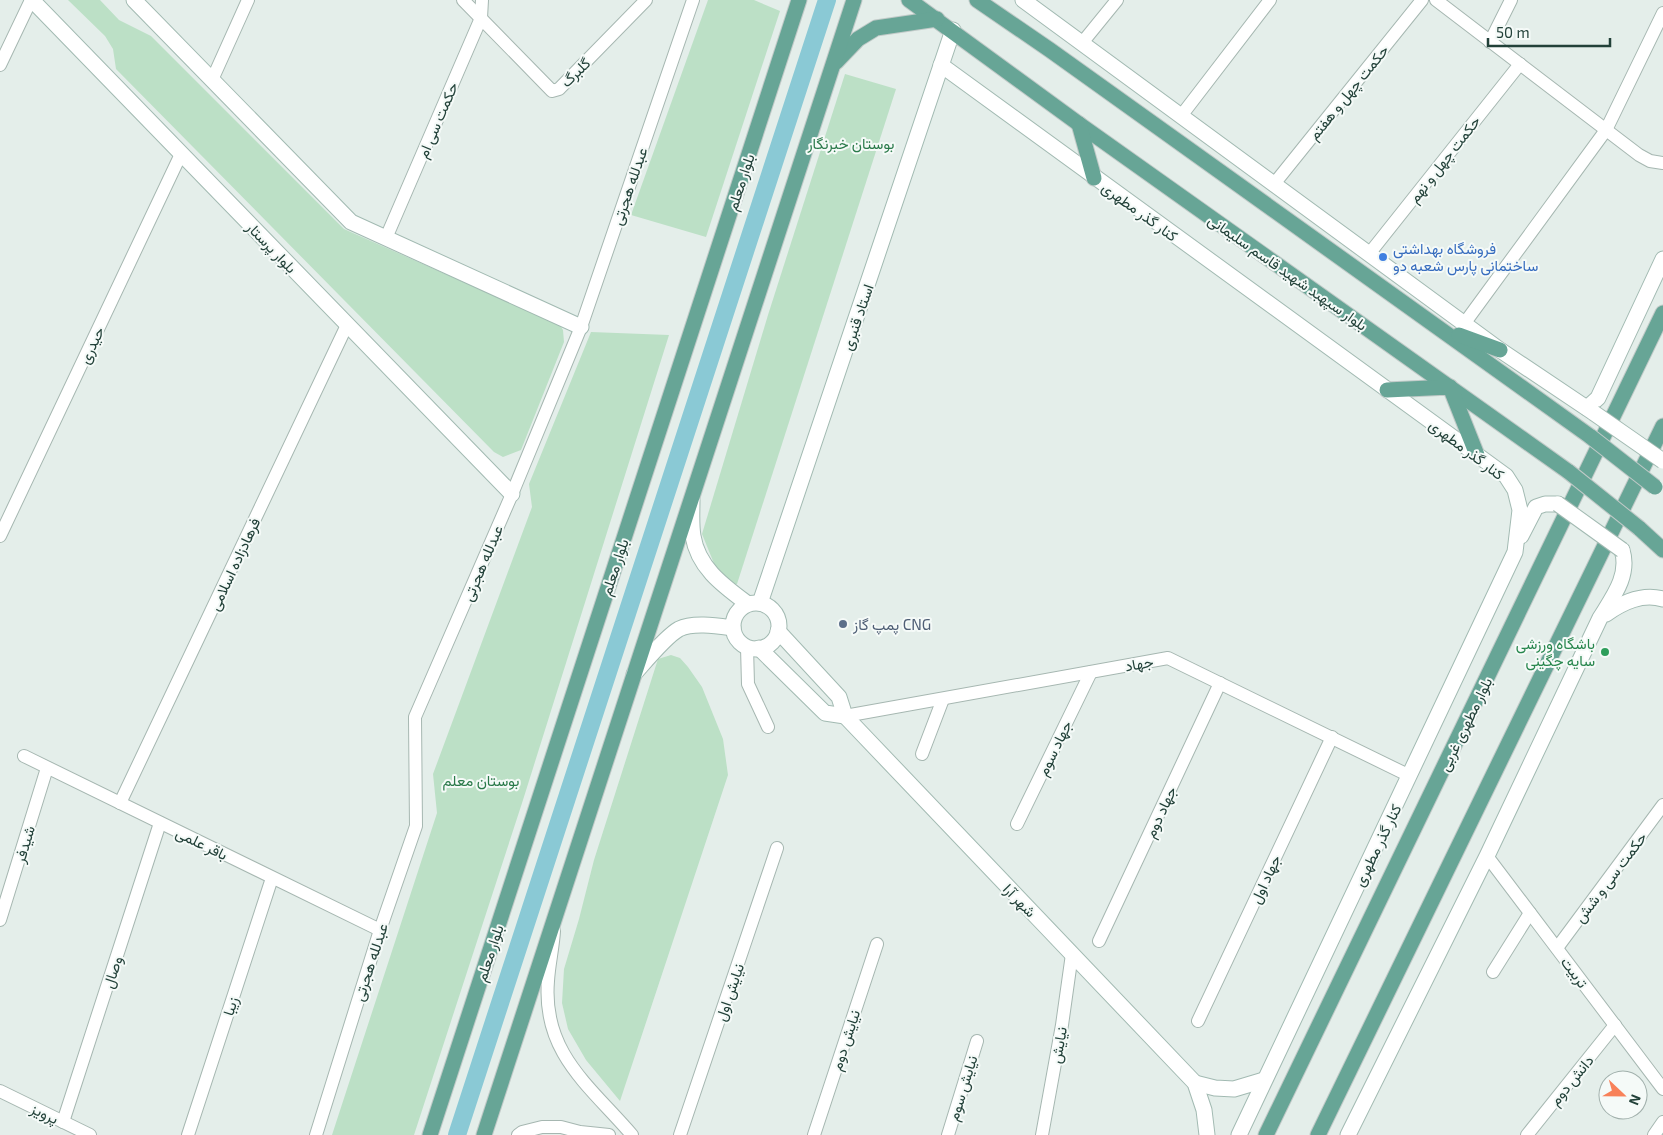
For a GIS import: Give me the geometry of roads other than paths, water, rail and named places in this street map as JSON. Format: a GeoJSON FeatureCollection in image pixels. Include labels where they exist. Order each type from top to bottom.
{"type":"FeatureCollection","features":[{"type":"Feature","properties":{"kind":"main road","name":"بلوار معلم"},"geometry":{"type":"LineString","coordinates":[[430,1135],[799,0]]}},
{"type":"Feature","properties":{"kind":"main road","name":"بلوار سپهبد شهید قاسم سلیمانی"},"geometry":{"type":"LineString","coordinates":[[909,0],[937,18],[1080,124],[1569,472],[1663,550]]}},
{"type":"Feature","properties":{"kind":"main road"},"geometry":{"type":"LineString","coordinates":[[976,0],[1050,50],[1591,437],[1659,490]]}},
{"type":"Feature","properties":{"kind":"main road"},"geometry":{"type":"LineString","coordinates":[[484,1135],[833,65],[849,4]]}},
{"type":"Feature","properties":{"kind":"main road"},"geometry":{"type":"LineString","coordinates":[[833,65],[858,39],[876,28],[937,18]]}},
{"type":"Feature","properties":{"kind":"main road"},"geometry":{"type":"LineString","coordinates":[[1080,124],[1094,178]]}},
{"type":"Feature","properties":{"kind":"main road","name":"بلوار مطهری غربی"},"geometry":{"type":"LineString","coordinates":[[1266,1135],[1663,313]]}},
{"type":"Feature","properties":{"kind":"main road"},"geometry":{"type":"LineString","coordinates":[[1438,328],[1500,350]]}},
{"type":"Feature","properties":{"kind":"main road"},"geometry":{"type":"LineString","coordinates":[[1387,390],[1450,388],[1477,455]]}},
{"type":"Feature","properties":{"kind":"main road"},"geometry":{"type":"LineString","coordinates":[[1318,1135],[1663,426]]}},
{"type":"Feature","properties":{"kind":"street"},"geometry":{"type":"LineString","coordinates":[[0,65],[4,48],[32,0]]}},
{"type":"Feature","properties":{"kind":"street","name":"بلوار پرستار"},"geometry":{"type":"LineString","coordinates":[[32,0],[512,494]]}},
{"type":"Feature","properties":{"kind":"street"},"geometry":{"type":"LineString","coordinates":[[134,0],[351,222],[581,327]]}},
{"type":"Feature","properties":{"kind":"street"},"geometry":{"type":"LineString","coordinates":[[212,80],[248,0]]}},
{"type":"Feature","properties":{"kind":"street"},"geometry":{"type":"LineString","coordinates":[[463,0],[481,18]]}},
{"type":"Feature","properties":{"kind":"street","name":"حکمت سی ام"},"geometry":{"type":"LineString","coordinates":[[386,238],[481,18],[482,0]]}},
{"type":"Feature","properties":{"kind":"street","name":"گلبرگ"},"geometry":{"type":"LineString","coordinates":[[481,18],[552,91],[559,89],[646,0]]}},
{"type":"Feature","properties":{"kind":"street","name":"عبدلله هجرتی"},"geometry":{"type":"LineString","coordinates":[[316,1135],[380,930],[416,826],[415,717],[512,494],[581,327],[693,0]]}},
{"type":"Feature","properties":{"kind":"street"},"geometry":{"type":"LineString","coordinates":[[1023,0],[1500,350],[1663,461]]}},
{"type":"Feature","properties":{"kind":"street"},"geometry":{"type":"LineString","coordinates":[[1082,43],[1118,0]]}},
{"type":"Feature","properties":{"kind":"street"},"geometry":{"type":"LineString","coordinates":[[1182,116],[1270,0]]}},
{"type":"Feature","properties":{"kind":"street","name":"حکمت چهل و هفتم"},"geometry":{"type":"LineString","coordinates":[[1274,184],[1422,0]]}},
{"type":"Feature","properties":{"kind":"street"},"geometry":{"type":"LineString","coordinates":[[1436,0],[1639,155],[1650,161],[1663,163]]}},
{"type":"Feature","properties":{"kind":"street"},"geometry":{"type":"LineString","coordinates":[[1490,42],[1511,0]]}},
{"type":"Feature","properties":{"kind":"street"},"geometry":{"type":"LineString","coordinates":[[1464,324],[1606,130],[1663,12]]}},
{"type":"Feature","properties":{"kind":"street"},"geometry":{"type":"LineString","coordinates":[[1050,50],[1062,28]]}},
{"type":"Feature","properties":{"kind":"street","name":"استاد قنبری"},"geometry":{"type":"LineString","coordinates":[[754,604],[953,30]]}},
{"type":"Feature","properties":{"kind":"street","name":"حکمت چهل و نهم"},"geometry":{"type":"LineString","coordinates":[[1369,254],[1520,64]]}},
{"type":"Feature","properties":{"kind":"street","name":"کنار گذر مطهری"},"geometry":{"type":"LineString","coordinates":[[941,65],[1506,476],[1515,490],[1520,510],[1515,552],[1239,1135]]}},
{"type":"Feature","properties":{"kind":"street","name":"حیدری"},"geometry":{"type":"LineString","coordinates":[[0,536],[181,154]]}},
{"type":"Feature","properties":{"kind":"street"},"geometry":{"type":"LineString","coordinates":[[1590,410],[1598,398],[1663,259]]}},
{"type":"Feature","properties":{"kind":"street","name":"فرهادزاده اسلامی"},"geometry":{"type":"LineString","coordinates":[[120,803],[347,324]]}},
{"type":"Feature","properties":{"kind":"street","name":"شهر آرا"},"geometry":{"type":"LineString","coordinates":[[692,498],[693,535],[698,553],[706,568],[728,589],[754,604],[767,606],[777,617],[778,632],[839,698],[845,716],[1195,1084]]}},
{"type":"Feature","properties":{"kind":"street"},"geometry":{"type":"LineString","coordinates":[[1348,1135],[1487,856],[1600,618],[1624,574],[1625,560],[1622,550],[1558,504],[1545,504],[1536,507],[1515,552]]}},
{"type":"Feature","properties":{"kind":"street"},"geometry":{"type":"LineString","coordinates":[[1600,618],[1621,603],[1645,597],[1663,599]]}},
{"type":"Feature","properties":{"kind":"street"},"geometry":{"type":"LineString","coordinates":[[754,604],[737,614],[733,628],[737,639],[753,647],[825,713],[845,716]]}},
{"type":"Feature","properties":{"kind":"street"},"geometry":{"type":"LineString","coordinates":[[634,674],[679,629],[704,624],[733,628]]}},
{"type":"Feature","properties":{"kind":"street"},"geometry":{"type":"LineString","coordinates":[[753,647],[770,643],[778,632]]}},
{"type":"Feature","properties":{"kind":"street"},"geometry":{"type":"LineString","coordinates":[[753,647],[748,684],[768,727]]}},
{"type":"Feature","properties":{"kind":"street","name":"جهاد"},"geometry":{"type":"LineString","coordinates":[[845,716],[1168,658],[1410,776]]}},
{"type":"Feature","properties":{"kind":"street","name":"جهاد سوم"},"geometry":{"type":"LineString","coordinates":[[1017,824],[1091,672]]}},
{"type":"Feature","properties":{"kind":"street","name":"جهاد دوم"},"geometry":{"type":"LineString","coordinates":[[1099,941],[1220,683]]}},
{"type":"Feature","properties":{"kind":"street"},"geometry":{"type":"LineString","coordinates":[[922,754],[943,699]]}},
{"type":"Feature","properties":{"kind":"street","name":"جهاد اول"},"geometry":{"type":"LineString","coordinates":[[1198,1021],[1332,737]]}},
{"type":"Feature","properties":{"kind":"street","name":"باقر علمی"},"geometry":{"type":"LineString","coordinates":[[24,756],[380,930]]}},
{"type":"Feature","properties":{"kind":"street","name":"شیدفر"},"geometry":{"type":"LineString","coordinates":[[0,920],[47,768]]}},
{"type":"Feature","properties":{"kind":"street","name":"حکمت سی و شش"},"geometry":{"type":"LineString","coordinates":[[1557,948],[1663,805]]}},
{"type":"Feature","properties":{"kind":"street","name":"وصال"},"geometry":{"type":"LineString","coordinates":[[63,1122],[160,823]]}},
{"type":"Feature","properties":{"kind":"street","name":"نیایش اول"},"geometry":{"type":"LineString","coordinates":[[680,1135],[777,848]]}},
{"type":"Feature","properties":{"kind":"street","name":"تربیت"},"geometry":{"type":"LineString","coordinates":[[1487,856],[1663,1089]]}},
{"type":"Feature","properties":{"kind":"street","name":"زیبا"},"geometry":{"type":"LineString","coordinates":[[188,1135],[272,878]]}},
{"type":"Feature","properties":{"kind":"street"},"geometry":{"type":"LineString","coordinates":[[1493,972],[1530,913]]}},
{"type":"Feature","properties":{"kind":"street"},"geometry":{"type":"LineString","coordinates":[[556,916],[548,981],[553,1031],[576,1074],[632,1135]]}},
{"type":"Feature","properties":{"kind":"street","name":"نیایش دوم"},"geometry":{"type":"LineString","coordinates":[[814,1135],[877,944]]}},
{"type":"Feature","properties":{"kind":"street","name":"نيايش"},"geometry":{"type":"LineString","coordinates":[[1042,1135],[1062,1025],[1072,954]]}},
{"type":"Feature","properties":{"kind":"street","name":"دانش دوم"},"geometry":{"type":"LineString","coordinates":[[1527,1135],[1615,1025]]}},
{"type":"Feature","properties":{"kind":"street","name":"نیایش سوم"},"geometry":{"type":"LineString","coordinates":[[948,1135],[977,1041]]}},
{"type":"Feature","properties":{"kind":"street"},"geometry":{"type":"LineString","coordinates":[[1195,1084],[1234,1089],[1264,1080]]}},
{"type":"Feature","properties":{"kind":"street"},"geometry":{"type":"LineString","coordinates":[[1195,1084],[1204,1110],[1207,1135]]}},
{"type":"Feature","properties":{"kind":"street","name":"پرویز"},"geometry":{"type":"LineString","coordinates":[[0,1091],[90,1135]]}},
{"type":"Feature","properties":{"kind":"street"},"geometry":{"type":"LineString","coordinates":[[1654,1135],[1663,1122]]}},
{"type":"Feature","properties":{"kind":"street"},"geometry":{"type":"LineString","coordinates":[[518,1135],[522,1132],[542,1127],[561,1127],[580,1132],[609,1135]]}},
{"type":"Feature","properties":{"kind":"waterway"},"geometry":{"type":"LineString","coordinates":[[457,1135],[827,0]]}},
{"type":"Feature","properties":{"kind":"place","name":"فروشگاه بهداشتی ساختمانی پارس شعبه دو"},"geometry":{"type":"Point","coordinates":[1383,257]}},
{"type":"Feature","properties":{"kind":"place","name":"پمپ گاز CNG"},"geometry":{"type":"Point","coordinates":[843,624]}},
{"type":"Feature","properties":{"kind":"place","name":"باشگاه ورزشى سايه چگينى"},"geometry":{"type":"Point","coordinates":[1605,652]}},
{"type":"Feature","properties":{"kind":"park label","name":"بوستان خبرنگار"},"geometry":{"type":"Point","coordinates":[851,143]}},
{"type":"Feature","properties":{"kind":"park label","name":"بوستان معلم"},"geometry":{"type":"Point","coordinates":[481,780]}}]}
